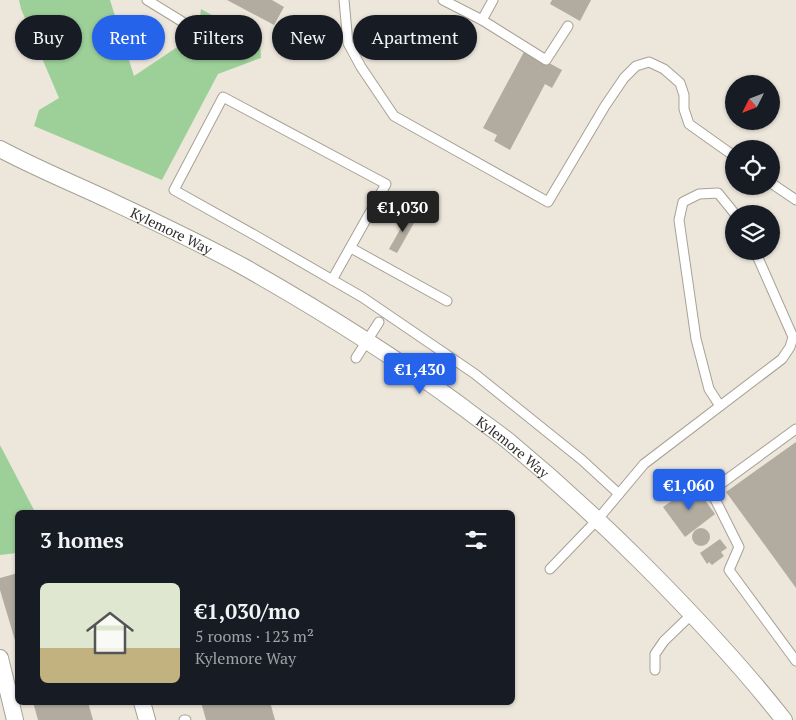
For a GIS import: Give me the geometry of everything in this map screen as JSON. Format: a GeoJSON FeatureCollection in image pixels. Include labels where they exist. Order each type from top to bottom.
{"type":"FeatureCollection","features":[{"type":"Feature","properties":{"kind":"street","name":"Kylemore Way"},"geometry":{"type":"LineString","coordinates":[[0,149],[192,240],[290,294],[367,341],[432,384],[507,440],[598,519],[692,614],[727,652],[784,720]]}},
{"type":"Feature","properties":{"kind":"street"},"geometry":{"type":"LineString","coordinates":[[0,658],[16,720]]}},
{"type":"Feature","properties":{"kind":"street"},"geometry":{"type":"LineString","coordinates":[[143,705],[147,720]]}},
{"type":"Feature","properties":{"kind":"lane"},"geometry":{"type":"LineString","coordinates":[[147,0],[175,17]]}},
{"type":"Feature","properties":{"kind":"lane"},"geometry":{"type":"LineString","coordinates":[[344,0],[348,43],[361,67],[394,116],[548,202],[605,106],[624,78],[636,66],[649,62],[664,69],[680,83],[684,95],[684,110],[689,124],[725,150]]}},
{"type":"Feature","properties":{"kind":"lane"},"geometry":{"type":"LineString","coordinates":[[443,0],[482,20],[546,60],[568,26]]}},
{"type":"Feature","properties":{"kind":"lane"},"geometry":{"type":"LineString","coordinates":[[482,20],[494,0]]}},
{"type":"Feature","properties":{"kind":"lane"},"geometry":{"type":"LineString","coordinates":[[332,280],[386,184],[223,97],[174,190],[258,237],[332,280],[362,297],[475,374],[582,460],[619,494]]}},
{"type":"Feature","properties":{"kind":"lane"},"geometry":{"type":"LineString","coordinates":[[780,189],[796,200]]}},
{"type":"Feature","properties":{"kind":"lane"},"geometry":{"type":"LineString","coordinates":[[720,406],[709,389],[696,339],[679,220],[683,202],[699,194],[718,193],[728,205]]}},
{"type":"Feature","properties":{"kind":"lane"},"geometry":{"type":"LineString","coordinates":[[350,248],[447,301]]}},
{"type":"Feature","properties":{"kind":"lane"},"geometry":{"type":"LineString","coordinates":[[550,569],[598,519],[644,464],[782,359],[795,337],[759,260]]}},
{"type":"Feature","properties":{"kind":"lane"},"geometry":{"type":"LineString","coordinates":[[356,358],[379,322]]}},
{"type":"Feature","properties":{"kind":"lane"},"geometry":{"type":"LineString","coordinates":[[796,429],[711,491],[739,547],[730,570],[796,661]]}},
{"type":"Feature","properties":{"kind":"lane"},"geometry":{"type":"LineString","coordinates":[[655,670],[655,654],[664,641],[692,614]]}},
{"type":"Feature","properties":{"kind":"green space"},"geometry":{"type":"Polygon","coordinates":[[[19,0],[110,0],[115,15],[92,15],[92,60],[129,60],[134,76],[158,60],[165,60],[165,55],[175,48],[175,60],[256,60],[218,74],[162,180],[34,126],[39,110],[59,98],[43,60],[82,60],[82,15],[24,15],[19,0]]]}},
{"type":"Feature","properties":{"kind":"green space"},"geometry":{"type":"Polygon","coordinates":[[[201,9],[212,15],[200,15],[201,9]]]}},
{"type":"Feature","properties":{"kind":"green space"},"geometry":{"type":"Polygon","coordinates":[[[0,445],[34,510],[15,510],[15,553],[0,555],[0,445]]]}},
{"type":"Feature","properties":{"kind":"building"},"geometry":{"type":"Polygon","coordinates":[[[227,0],[272,0],[284,7],[280,15],[272,15],[272,24],[262,19],[262,15],[255,15],[227,0]]]}},
{"type":"Feature","properties":{"kind":"building"},"geometry":{"type":"Polygon","coordinates":[[[552,0],[591,0],[580,21],[550,4],[552,0]]]}},
{"type":"Feature","properties":{"kind":"building"},"geometry":{"type":"Polygon","coordinates":[[[525,50],[562,70],[552,88],[545,84],[510,150],[494,141],[497,135],[483,128],[525,50]]]}},
{"type":"Feature","properties":{"kind":"building"},"geometry":{"type":"Polygon","coordinates":[[[410,212],[418,216],[397,253],[389,249],[410,212]]]}},
{"type":"Feature","properties":{"kind":"building"},"geometry":{"type":"Polygon","coordinates":[[[796,442],[796,588],[726,492],[796,442]]]}},
{"type":"Feature","properties":{"kind":"building"},"geometry":{"type":"Polygon","coordinates":[[[694,485],[715,514],[685,537],[663,507],[694,485]]]}},
{"type":"Feature","properties":{"kind":"building"},"geometry":{"type":"Polygon","coordinates":[[[697,528],[705,528],[710,533],[708,544],[697,546],[692,541],[692,533],[697,528]]]}},
{"type":"Feature","properties":{"kind":"building"},"geometry":{"type":"Polygon","coordinates":[[[720,539],[727,548],[721,552],[724,556],[712,565],[709,562],[707,564],[700,553],[720,539]]]}},
{"type":"Feature","properties":{"kind":"building"},"geometry":{"type":"Polygon","coordinates":[[[15,574],[15,640],[0,590],[0,578],[15,574]]]}},
{"type":"Feature","properties":{"kind":"building"},"geometry":{"type":"Polygon","coordinates":[[[34,705],[89,705],[93,720],[38,720],[34,705]]]}},
{"type":"Feature","properties":{"kind":"building"},"geometry":{"type":"Polygon","coordinates":[[[202,705],[271,705],[275,720],[206,720],[202,705]]]}}]}
